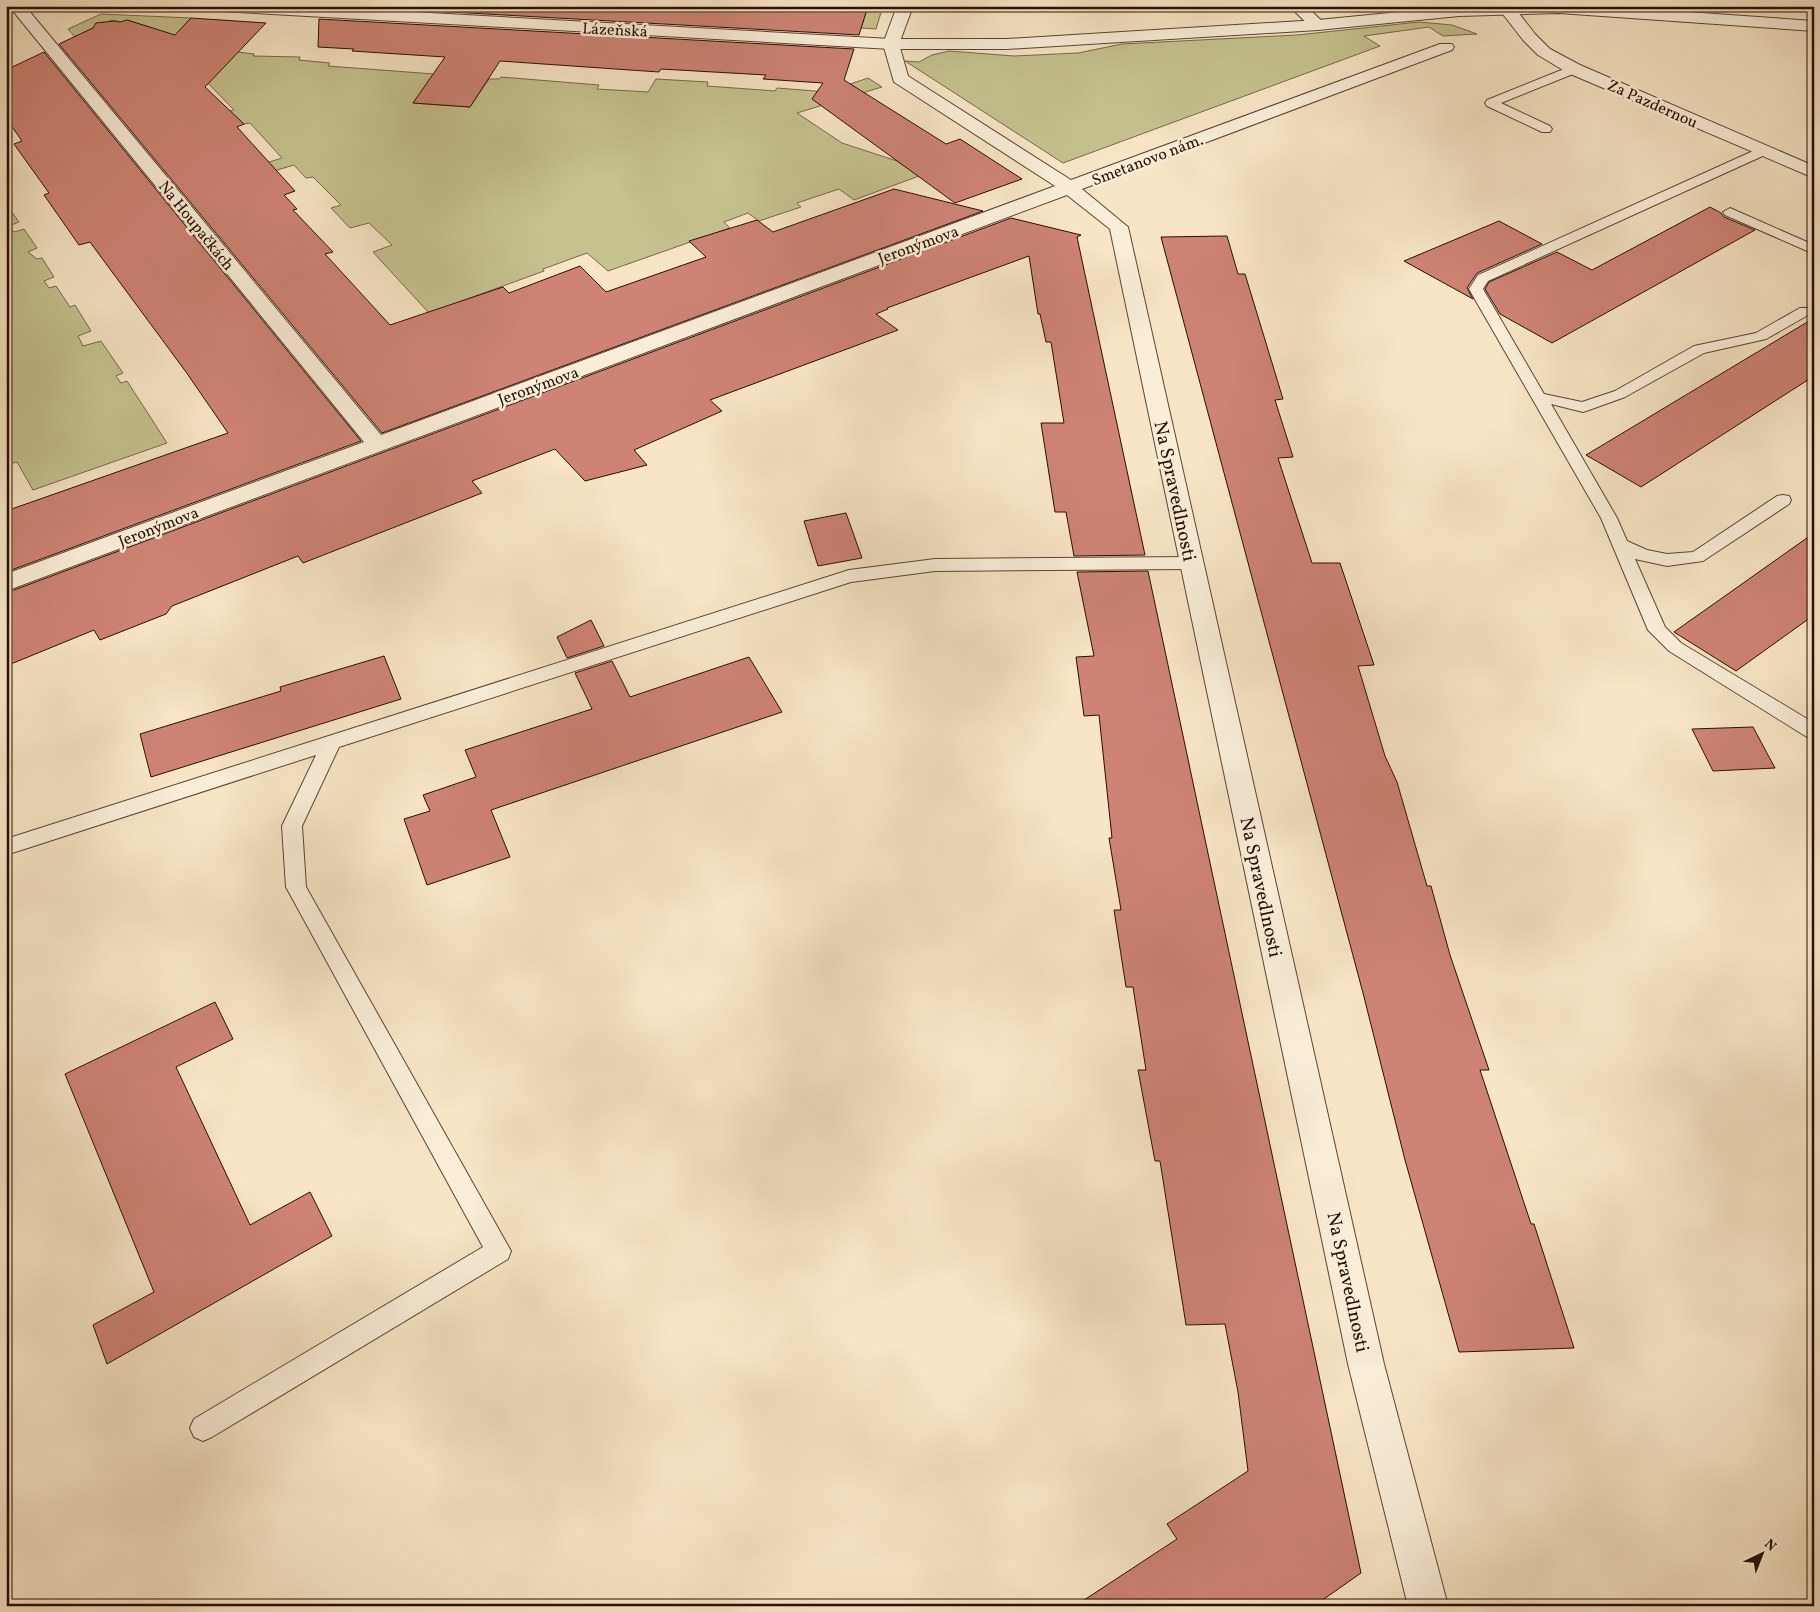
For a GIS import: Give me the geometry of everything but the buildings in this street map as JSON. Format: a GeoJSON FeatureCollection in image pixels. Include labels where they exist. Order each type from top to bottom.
{"type":"FeatureCollection","features":[{"type":"Feature","properties":{"kind":"street","name":"Na Houpačkách"},"geometry":{"type":"LineString","coordinates":[[17,6],[377,444]]}},
{"type":"Feature","properties":{"kind":"street","name":"Lázeňská"},"geometry":{"type":"LineString","coordinates":[[219,6],[891,44]]}},
{"type":"Feature","properties":{"kind":"street"},"geometry":{"type":"LineString","coordinates":[[905,6],[891,44],[1007,44],[1318,25],[1458,11],[1533,8],[1618,11],[1814,26]]}},
{"type":"Feature","properties":{"kind":"street"},"geometry":{"type":"LineString","coordinates":[[1297,6],[1318,25]]}},
{"type":"Feature","properties":{"kind":"street","name":"Za Pazdernou"},"geometry":{"type":"LineString","coordinates":[[1508,10],[1529,37],[1544,52],[1574,69],[1814,173]]}},
{"type":"Feature","properties":{"kind":"street","name":"Smetanovo nám."},"geometry":{"type":"LineString","coordinates":[[891,44],[900,78],[1070,188],[1446,47]]}},
{"type":"Feature","properties":{"kind":"street","name":"Jeronýmova"},"geometry":{"type":"LineString","coordinates":[[6,583],[1070,188]]}},
{"type":"Feature","properties":{"kind":"street","name":"Na Spravedlnosti"},"geometry":{"type":"LineString","coordinates":[[1070,188],[1119,227],[1366,1364],[1428,1606]]}},
{"type":"Feature","properties":{"kind":"lane"},"geometry":{"type":"LineString","coordinates":[[1546,129],[1491,103],[1574,69]]}},
{"type":"Feature","properties":{"kind":"lane"},"geometry":{"type":"LineString","coordinates":[[1762,151],[1483,278],[1476,288],[1608,518],[1656,630],[1674,647],[1814,732]]}},
{"type":"Feature","properties":{"kind":"lane"},"geometry":{"type":"LineString","coordinates":[[1730,212],[1814,250]]}},
{"type":"Feature","properties":{"kind":"lane"},"geometry":{"type":"LineString","coordinates":[[1539,397],[1582,406],[1620,394],[1700,349],[1761,336],[1805,311]]}},
{"type":"Feature","properties":{"kind":"lane"},"geometry":{"type":"LineString","coordinates":[[1620,544],[1642,555],[1667,560],[1697,557],[1783,500]]}},
{"type":"Feature","properties":{"kind":"lane"},"geometry":{"type":"LineString","coordinates":[[6,847],[849,576],[935,565],[1192,563]]}},
{"type":"Feature","properties":{"kind":"lane"},"geometry":{"type":"LineString","coordinates":[[203,1428],[499,1251],[296,887],[292,826],[331,743]]}},
{"type":"Feature","properties":{"kind":"shaded area"},"geometry":{"type":"Polygon","coordinates":[[[868,6],[883,6],[876,29],[861,28],[868,6]]]}},
{"type":"Feature","properties":{"kind":"shaded area"},"geometry":{"type":"Polygon","coordinates":[[[101,14],[191,18],[180,30],[201,31],[238,52],[254,54],[253,56],[300,57],[299,60],[330,63],[328,66],[434,74],[413,103],[470,107],[489,79],[499,79],[501,77],[599,85],[597,89],[648,92],[656,79],[708,82],[707,86],[775,91],[777,88],[827,92],[868,78],[882,87],[797,113],[842,143],[897,161],[919,176],[854,200],[839,189],[797,203],[801,207],[759,221],[748,213],[724,222],[730,228],[608,271],[587,253],[543,269],[544,271],[429,313],[373,252],[392,245],[369,223],[350,228],[331,208],[341,205],[313,177],[306,178],[294,165],[257,176],[250,168],[282,158],[250,123],[244,124],[237,118],[197,120],[234,110],[203,78],[98,64],[68,29],[101,14]],[[112,20],[89,30],[155,29],[127,20],[120,23],[112,20]]]}},
{"type":"Feature","properties":{"kind":"shaded area"},"geometry":{"type":"Polygon","coordinates":[[[1419,22],[1452,25],[1477,34],[1443,36],[1429,27],[1364,36],[1380,46],[1063,163],[905,61],[919,62],[932,55],[949,51],[1014,56],[1078,53],[1122,44],[1297,35],[1419,22]]]}},
{"type":"Feature","properties":{"kind":"shaded area"},"geometry":{"type":"Polygon","coordinates":[[[6,204],[19,222],[9,226],[14,232],[24,229],[37,248],[28,252],[37,259],[42,258],[54,277],[44,281],[49,288],[56,286],[70,307],[75,305],[91,331],[78,336],[83,346],[101,341],[123,373],[116,376],[121,383],[127,381],[167,443],[33,490],[17,462],[6,465],[6,204]]]}}]}
